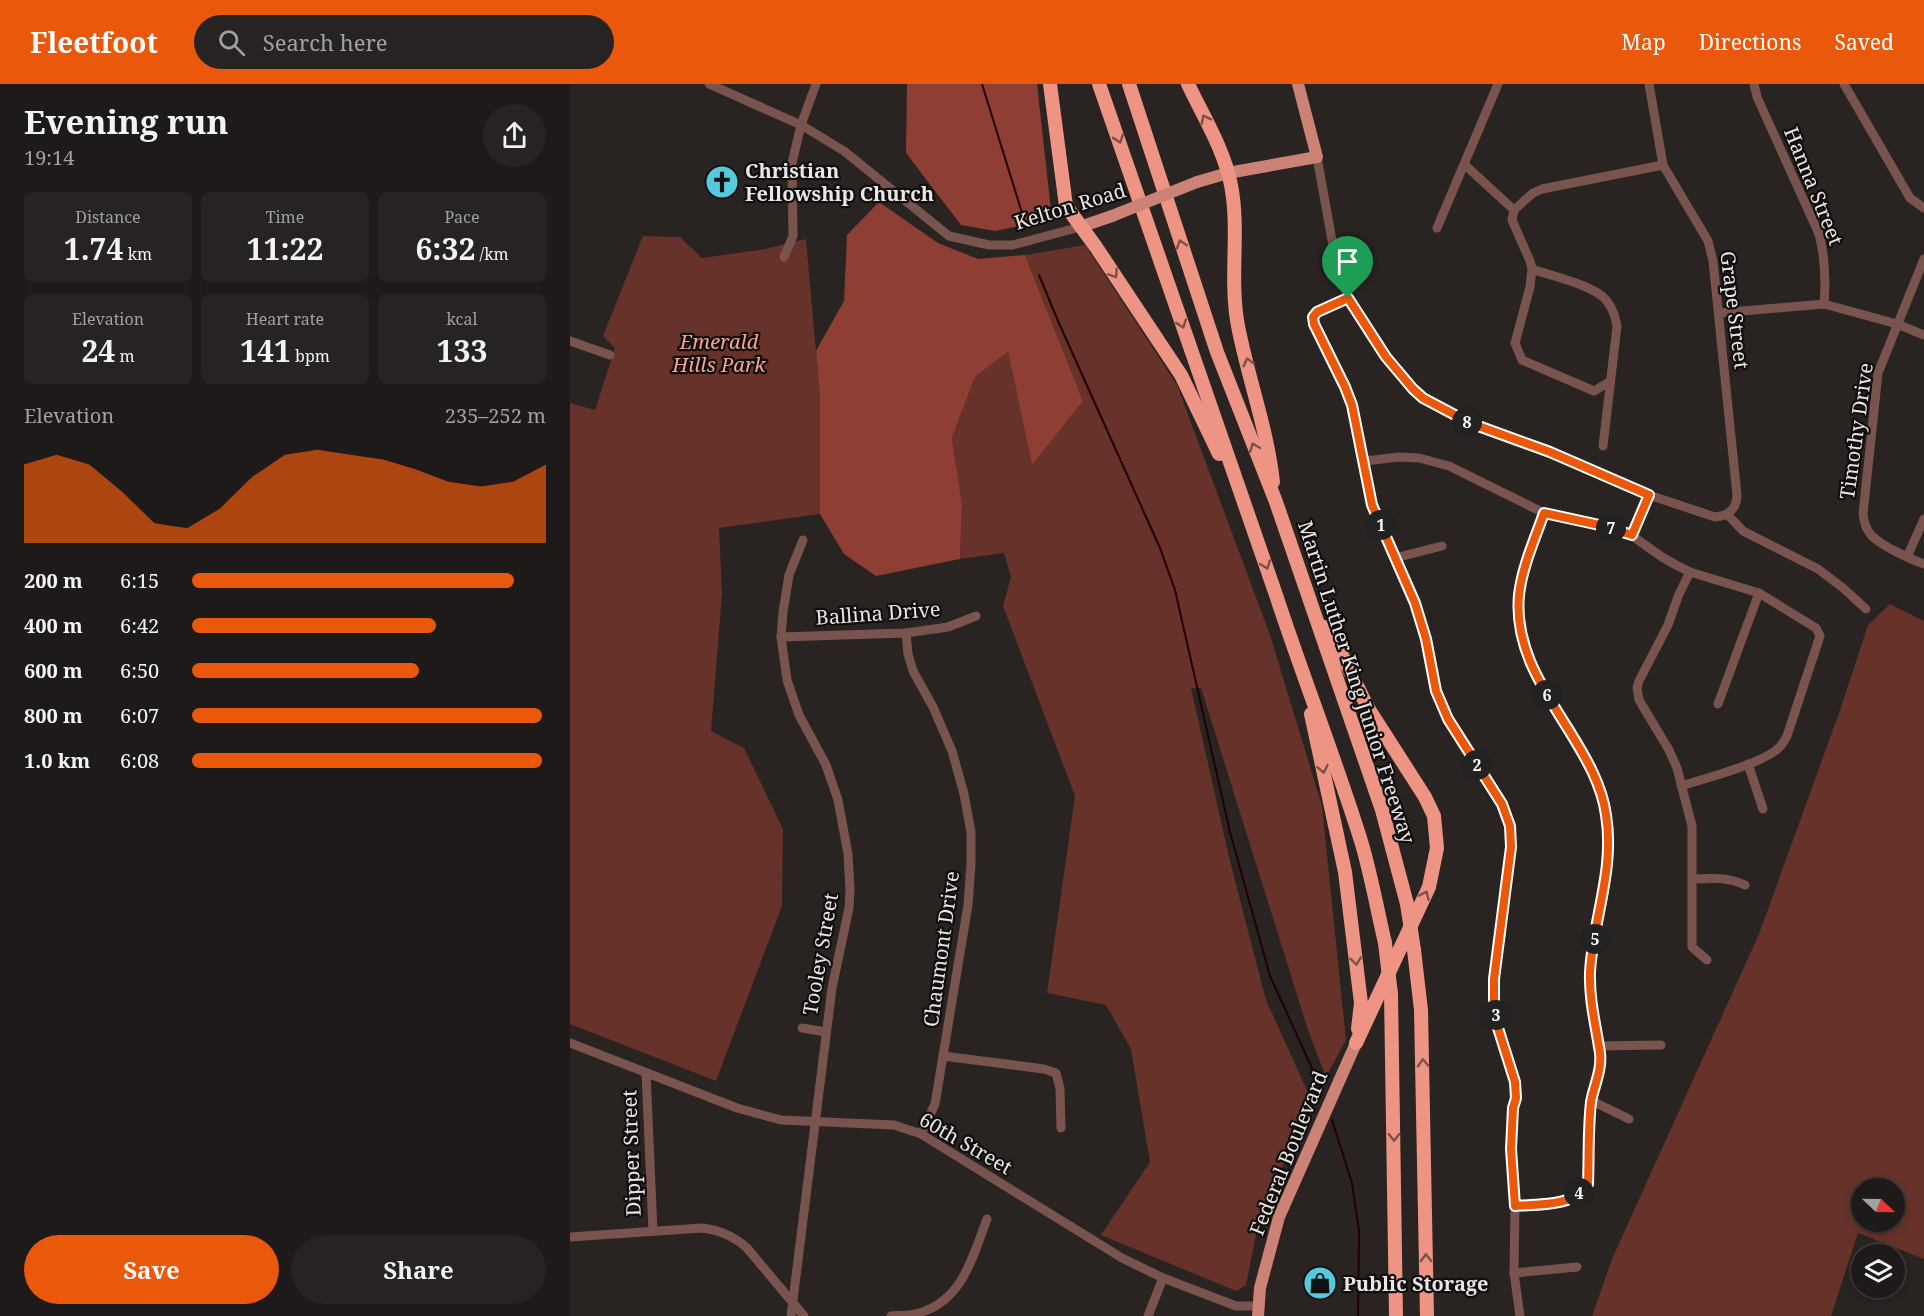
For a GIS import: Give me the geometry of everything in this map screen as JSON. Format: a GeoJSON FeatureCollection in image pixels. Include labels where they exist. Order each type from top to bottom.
{"type":"FeatureCollection","features":[{"type":"Feature","properties":{"kind":"highway"},"geometry":{"type":"LineString","coordinates":[[1050,84],[1066,206],[1103,257],[1181,375],[1246,510]]}},
{"type":"Feature","properties":{"kind":"highway"},"geometry":{"type":"LineString","coordinates":[[1099,84],[1361,841],[1385,943],[1391,994],[1394,1064],[1396,1316]]}},
{"type":"Feature","properties":{"kind":"highway","name":"Martin Luther King Junior Freeway"},"geometry":{"type":"LineString","coordinates":[[1129,84],[1217,352],[1276,502],[1382,810],[1407,904],[1421,1010],[1427,1316]]}},
{"type":"Feature","properties":{"kind":"highway"},"geometry":{"type":"LineString","coordinates":[[1188,84],[1215,139],[1228,173],[1235,218],[1234,297],[1238,326],[1271,458],[1276,502]]}},
{"type":"Feature","properties":{"kind":"highway"},"geometry":{"type":"LineString","coordinates":[[1313,611],[1338,647],[1368,708],[1425,797],[1434,816],[1437,848],[1429,887],[1356,1043]]}},
{"type":"Feature","properties":{"kind":"highway"},"geometry":{"type":"LineString","coordinates":[[1301,671],[1346,872],[1361,1003],[1356,1043]]}},
{"type":"Feature","properties":{"kind":"main road"},"geometry":{"type":"LineString","coordinates":[[1298,84],[1317,157]]}},
{"type":"Feature","properties":{"kind":"main road","name":"Kelton Road"},"geometry":{"type":"LineString","coordinates":[[1080,227],[1197,182],[1228,173],[1317,157]]}},
{"type":"Feature","properties":{"kind":"main road","name":"Federal Boulevard"},"geometry":{"type":"LineString","coordinates":[[1258,1311],[1260,1288],[1279,1217],[1356,1043]]}},
{"type":"Feature","properties":{"kind":"street","name":"Kelton Road"},"geometry":{"type":"LineString","coordinates":[[708,84],[801,125],[844,152],[949,236],[989,245],[1013,245],[1080,227]]}},
{"type":"Feature","properties":{"kind":"street"},"geometry":{"type":"LineString","coordinates":[[784,257],[792,236],[792,163],[801,125],[816,84]]}},
{"type":"Feature","properties":{"kind":"street"},"geometry":{"type":"LineString","coordinates":[[1437,228],[1498,84]]}},
{"type":"Feature","properties":{"kind":"street","name":"Grape Street"},"geometry":{"type":"LineString","coordinates":[[1649,84],[1666,174],[1708,241],[1713,261],[1737,495],[1735,507],[1726,514]]}},
{"type":"Feature","properties":{"kind":"street","name":"Hanna Street"},"geometry":{"type":"LineString","coordinates":[[1754,84],[1819,234],[1824,253],[1826,287],[1824,304]]}},
{"type":"Feature","properties":{"kind":"street"},"geometry":{"type":"LineString","coordinates":[[1844,84],[1910,198],[1924,208]]}},
{"type":"Feature","properties":{"kind":"street"},"geometry":{"type":"LineString","coordinates":[[1317,157],[1333,246],[1348,298],[1386,357],[1423,398],[1470,423],[1550,452],[1649,495],[1715,517],[1726,514],[1743,531],[1818,569],[1866,609]]}},
{"type":"Feature","properties":{"kind":"street"},"geometry":{"type":"LineString","coordinates":[[1465,165],[1514,210]]}},
{"type":"Feature","properties":{"kind":"street"},"geometry":{"type":"LineString","coordinates":[[1610,382],[1594,391],[1519,357],[1515,343],[1530,287],[1532,270],[1512,220],[1514,210],[1533,193],[1542,189],[1663,165]]}},
{"type":"Feature","properties":{"kind":"street","name":"Timothy Drive"},"geometry":{"type":"LineString","coordinates":[[1924,259],[1878,373],[1863,514],[1865,526],[1873,537],[1924,564]]}},
{"type":"Feature","properties":{"kind":"street"},"geometry":{"type":"LineString","coordinates":[[1532,270],[1595,290],[1602,295],[1614,312],[1617,326],[1603,446]]}},
{"type":"Feature","properties":{"kind":"street"},"geometry":{"type":"LineString","coordinates":[[1348,298],[1317,312],[1313,317],[1314,324],[1352,405],[1372,505],[1415,603],[1426,639],[1436,691],[1448,719],[1502,804],[1510,826],[1511,847],[1494,979],[1494,1008],[1515,1082],[1516,1098],[1513,1108],[1511,1149],[1515,1206],[1514,1273],[1520,1316]]}},
{"type":"Feature","properties":{"kind":"street"},"geometry":{"type":"LineString","coordinates":[[1719,313],[1824,304],[1897,324],[1924,335]]}},
{"type":"Feature","properties":{"kind":"street"},"geometry":{"type":"LineString","coordinates":[[570,341],[610,355]]}},
{"type":"Feature","properties":{"kind":"street"},"geometry":{"type":"LineString","coordinates":[[1365,461],[1399,457],[1435,461],[1449,466],[1544,513],[1604,526],[1632,535],[1662,557],[1690,572],[1759,593],[1816,628],[1820,636],[1782,745],[1774,752],[1748,764],[1681,786]]}},
{"type":"Feature","properties":{"kind":"street"},"geometry":{"type":"LineString","coordinates":[[1632,535],[1649,495]]}},
{"type":"Feature","properties":{"kind":"street"},"geometry":{"type":"LineString","coordinates":[[1515,1206],[1562,1201],[1575,1196],[1588,1184],[1592,1101],[1599,1077],[1600,1053],[1590,1000],[1590,973],[1609,857],[1606,815],[1601,794],[1585,756],[1533,671],[1520,634],[1519,596],[1522,580],[1544,513]]}},
{"type":"Feature","properties":{"kind":"street"},"geometry":{"type":"LineString","coordinates":[[1907,557],[1924,519]]}},
{"type":"Feature","properties":{"kind":"street","name":"Tooley Street"},"geometry":{"type":"LineString","coordinates":[[791,1316],[832,988],[849,908],[848,854],[843,818],[832,782],[818,748],[799,715],[787,680],[781,637],[789,575],[803,540]]}},
{"type":"Feature","properties":{"kind":"street"},"geometry":{"type":"LineString","coordinates":[[1395,558],[1442,546]]}},
{"type":"Feature","properties":{"kind":"street"},"geometry":{"type":"LineString","coordinates":[[1690,572],[1668,625],[1637,688],[1639,700],[1677,768],[1692,826],[1692,947],[1707,960]]}},
{"type":"Feature","properties":{"kind":"street"},"geometry":{"type":"LineString","coordinates":[[1718,704],[1759,593]]}},
{"type":"Feature","properties":{"kind":"street","name":"Ballina Drive"},"geometry":{"type":"LineString","coordinates":[[781,637],[906,633],[948,627],[976,616]]}},
{"type":"Feature","properties":{"kind":"street","name":"Chaumont Drive"},"geometry":{"type":"LineString","coordinates":[[906,633],[908,654],[913,671],[933,707],[952,751],[964,794],[971,832],[968,905],[935,1104],[921,1134]]}},
{"type":"Feature","properties":{"kind":"street"},"geometry":{"type":"LineString","coordinates":[[1748,764],[1763,809]]}},
{"type":"Feature","properties":{"kind":"street"},"geometry":{"type":"LineString","coordinates":[[1693,879],[1734,880],[1745,885]]}},
{"type":"Feature","properties":{"kind":"street"},"geometry":{"type":"LineString","coordinates":[[802,1028],[826,1032]]}},
{"type":"Feature","properties":{"kind":"street","name":"60th Street"},"geometry":{"type":"LineString","coordinates":[[570,1043],[737,1108],[781,1120],[894,1125],[921,1134],[1122,1257],[1163,1278],[1236,1306],[1258,1311]]}},
{"type":"Feature","properties":{"kind":"street"},"geometry":{"type":"LineString","coordinates":[[1598,1046],[1661,1045]]}},
{"type":"Feature","properties":{"kind":"street"},"geometry":{"type":"LineString","coordinates":[[943,1056],[1044,1069],[1056,1073],[1060,1088],[1061,1128]]}},
{"type":"Feature","properties":{"kind":"street","name":"Dipper Street"},"geometry":{"type":"LineString","coordinates":[[646,1073],[653,1231]]}},
{"type":"Feature","properties":{"kind":"street"},"geometry":{"type":"LineString","coordinates":[[1592,1101],[1629,1119]]}},
{"type":"Feature","properties":{"kind":"street"},"geometry":{"type":"LineString","coordinates":[[891,1316],[918,1313],[944,1300],[956,1290],[965,1275],[987,1219]]}},
{"type":"Feature","properties":{"kind":"street"},"geometry":{"type":"LineString","coordinates":[[570,1237],[716,1229],[739,1241],[804,1316]]}},
{"type":"Feature","properties":{"kind":"street"},"geometry":{"type":"LineString","coordinates":[[1514,1273],[1577,1267]]}},
{"type":"Feature","properties":{"kind":"street"},"geometry":{"type":"LineString","coordinates":[[1148,1316],[1163,1278]]}},
{"type":"Feature","properties":{"kind":"green space","name":"Emerald Hills Park"},"geometry":{"type":"Polygon","coordinates":[[[643,236],[680,237],[702,258],[765,249],[806,239],[820,397],[820,514],[719,528],[722,594],[711,731],[744,748],[783,829],[782,906],[716,1081],[570,1024],[570,403],[595,410],[615,348],[603,336],[643,236]]]}},
{"type":"Feature","properties":{"kind":"green space"},"geometry":{"type":"Polygon","coordinates":[[[1085,245],[1177,385],[1270,635],[1322,806],[1346,1040],[1326,1077],[1308,1030],[1201,688],[1191,688],[1230,861],[1266,1000],[1311,1099],[1258,1225],[1246,1285],[1236,1291],[1101,1235],[1150,1162],[1131,1049],[1106,1005],[1047,993],[1075,796],[1003,606],[1011,577],[1004,553],[960,559],[962,504],[952,438],[975,377],[1008,352],[1032,464],[1083,401],[1025,255],[1085,245]]]}},
{"type":"Feature","properties":{"kind":"green space"},"geometry":{"type":"Polygon","coordinates":[[[1890,604],[1924,621],[1924,1259],[1905,1252],[1905,1244],[1886,1244],[1858,1233],[1854,1244],[1851,1244],[1851,1255],[1831,1316],[1592,1316],[1612,1259],[1759,934],[1839,713],[1868,625],[1890,604]]]}},
{"type":"Feature","properties":{"kind":"shaded area"},"geometry":{"type":"Polygon","coordinates":[[[907,84],[1037,84],[1052,219],[995,231],[961,225],[906,153],[907,84]]]}},
{"type":"Feature","properties":{"kind":"shaded area"},"geometry":{"type":"Polygon","coordinates":[[[879,202],[938,243],[978,259],[1025,255],[1083,401],[1032,465],[1008,352],[975,377],[952,438],[962,504],[960,559],[876,576],[844,554],[820,514],[820,397],[816,351],[844,301],[847,235],[879,202]]]}},
{"type":"Feature","properties":{"kind":"waterway"},"geometry":{"type":"LineString","coordinates":[[982,84],[1023,216]]}},
{"type":"Feature","properties":{"kind":"waterway"},"geometry":{"type":"LineString","coordinates":[[1039,275],[1160,548],[1175,590],[1230,832],[1270,976],[1322,1090]]}},
{"type":"Feature","properties":{"kind":"waterway"},"geometry":{"type":"LineString","coordinates":[[1332,1120],[1352,1183],[1359,1231],[1358,1316]]}},
{"type":"Feature","properties":{"kind":"place","name":"Christian Fellowship Church"},"geometry":{"type":"Point","coordinates":[722,182]}},
{"type":"Feature","properties":{"kind":"place","name":"Public Storage"},"geometry":{"type":"Point","coordinates":[1320,1283]}},
{"type":"Feature","properties":{"kind":"route"},"geometry":{"type":"LineString","coordinates":[[1348,298],[1386,357],[1423,398],[1470,423],[1550,452],[1649,495],[1632,535],[1621,530],[1544,513],[1524,571],[1519,596],[1520,634],[1533,671],[1585,756],[1601,794],[1606,815],[1609,857],[1590,973],[1590,1000],[1600,1053],[1599,1077],[1592,1101],[1588,1184],[1575,1196],[1562,1201],[1515,1206],[1511,1149],[1513,1108],[1516,1098],[1515,1082],[1494,1008],[1494,979],[1511,847],[1510,826],[1502,804],[1448,719],[1436,691],[1426,639],[1415,603],[1372,505],[1352,405],[1314,324],[1313,317],[1317,312],[1348,298]]}}]}
